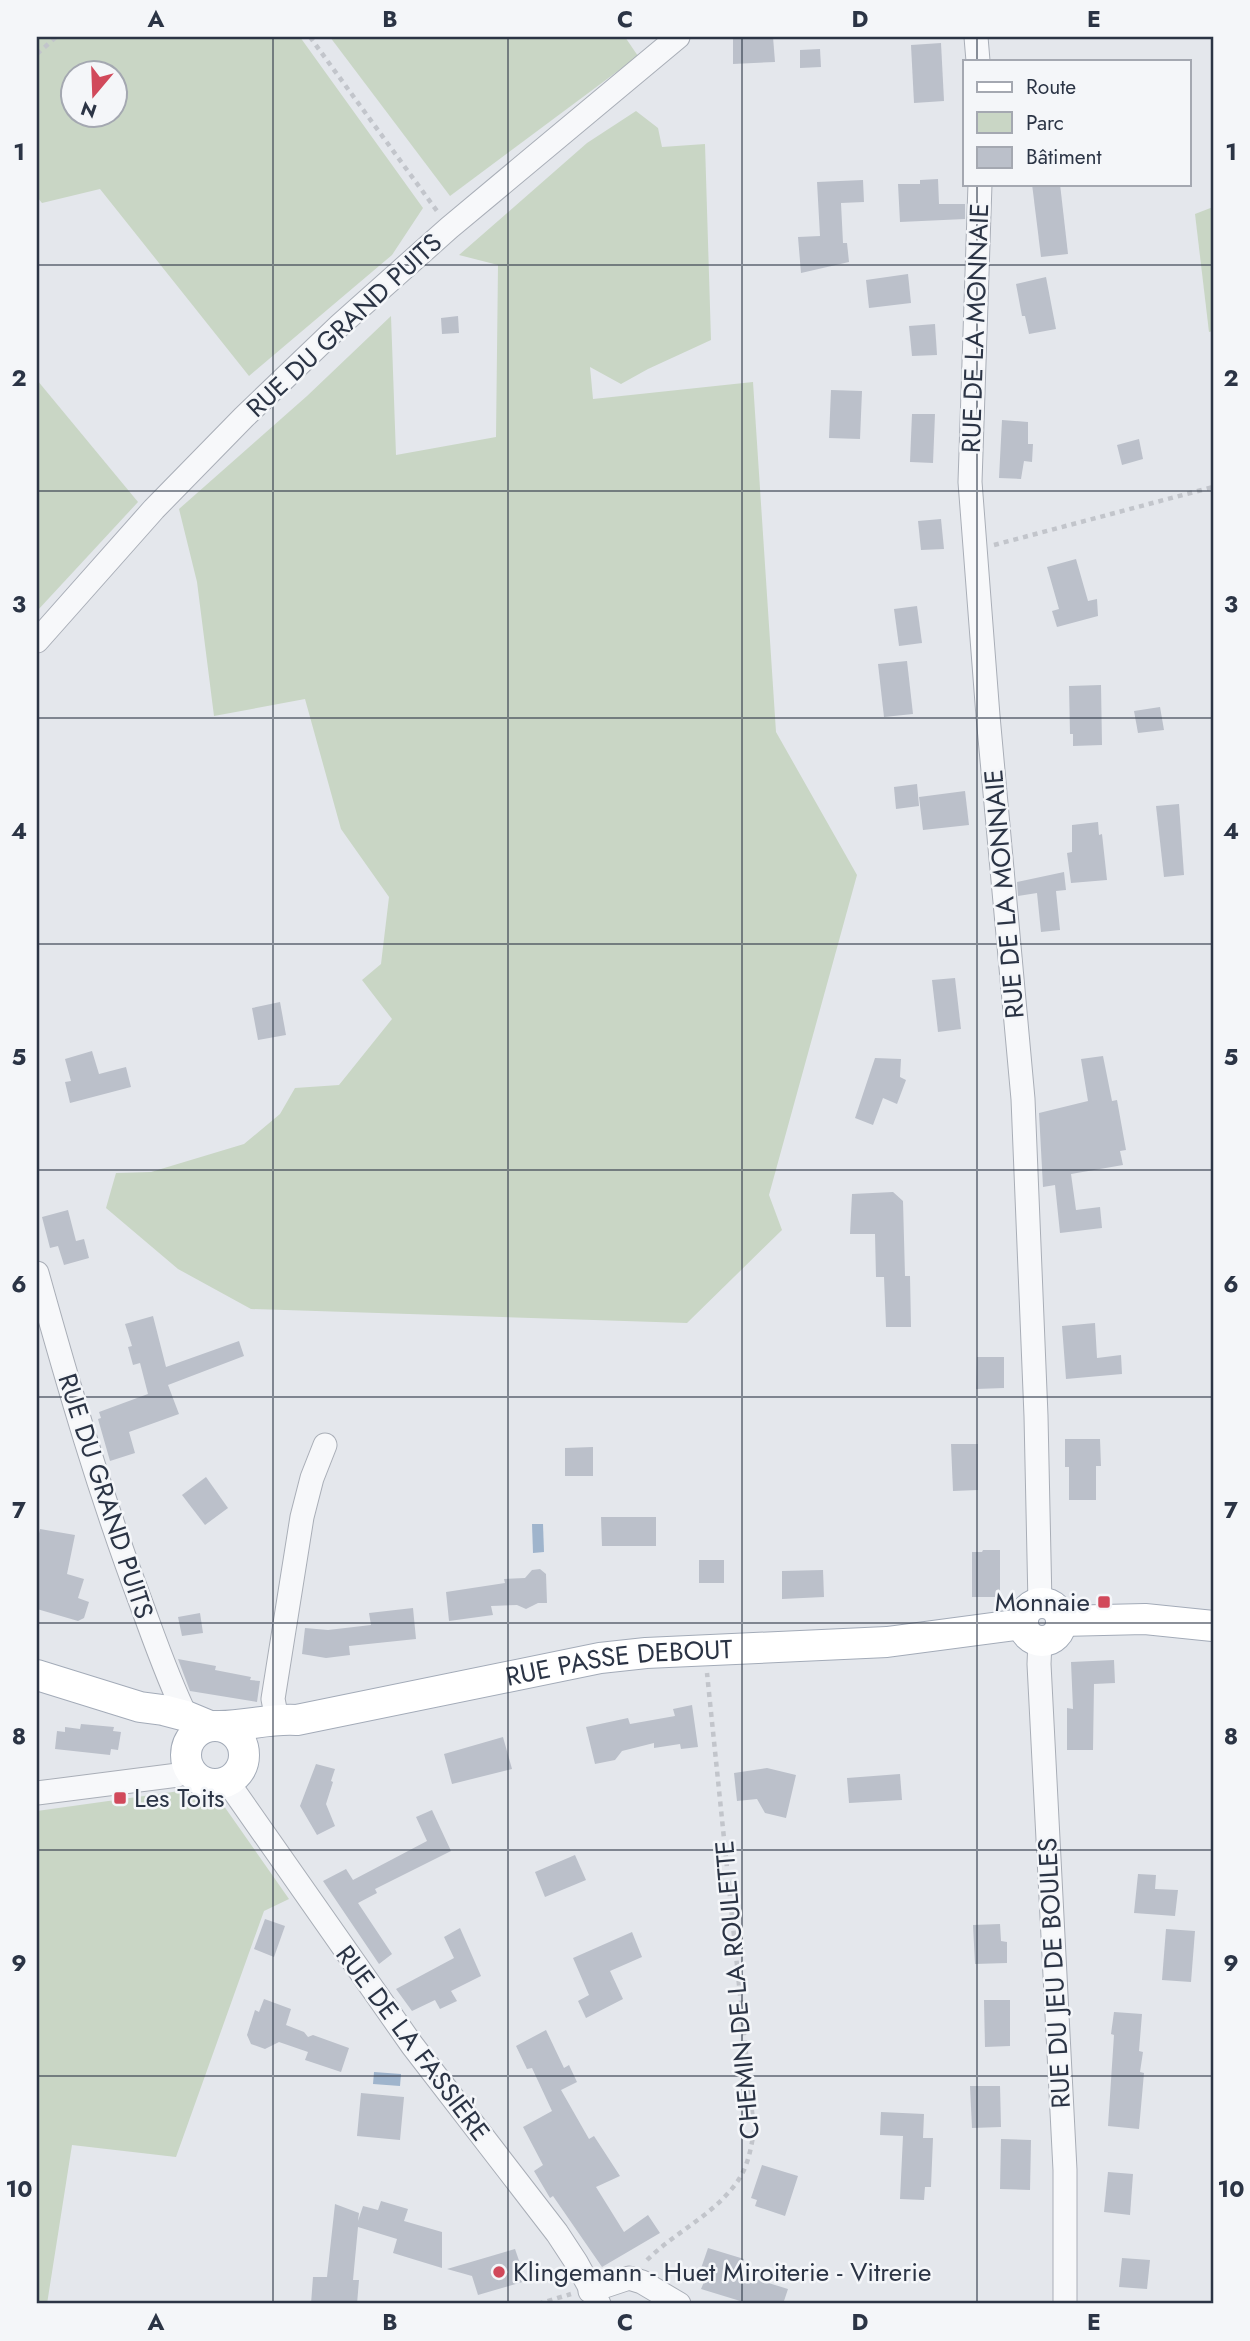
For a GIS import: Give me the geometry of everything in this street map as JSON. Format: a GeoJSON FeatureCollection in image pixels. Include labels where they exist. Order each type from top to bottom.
{"type":"FeatureCollection","features":[{"type":"Feature","properties":{"kind":"main road","name":"RUE PASSE DEBOUT"},"geometry":{"type":"LineString","coordinates":[[198,1736],[600,1658],[646,1653],[887,1642],[1041,1623],[1144,1619],[1213,1626]]}},
{"type":"Feature","properties":{"kind":"main road"},"geometry":{"type":"LineString","coordinates":[[37,1675],[140,1707],[169,1725],[198,1736],[235,1735],[243,1751],[235,1771]]}},
{"type":"Feature","properties":{"kind":"main road"},"geometry":{"type":"LineString","coordinates":[[198,1736],[198,1779],[217,1784],[235,1771],[287,1719]]}},
{"type":"Feature","properties":{"kind":"street","name":"RUE DU GRAND PUITS"},"geometry":{"type":"LineString","coordinates":[[37,640],[154,509],[244,417],[340,325],[449,228],[678,37]]}},
{"type":"Feature","properties":{"kind":"street"},"geometry":{"type":"LineString","coordinates":[[976,37],[978,60]]}},
{"type":"Feature","properties":{"kind":"street","name":"RUE DE LA MONNAIE"},"geometry":{"type":"LineString","coordinates":[[980,186],[970,482],[1023,1099],[1036,1416],[1041,1623]]}},
{"type":"Feature","properties":{"kind":"street","name":"RUE DU GRAND PUITS"},"geometry":{"type":"LineString","coordinates":[[37,1273],[111,1523],[158,1654],[198,1736]]}},
{"type":"Feature","properties":{"kind":"street"},"geometry":{"type":"LineString","coordinates":[[287,1719],[273,1699],[302,1517],[312,1478],[325,1446]]}},
{"type":"Feature","properties":{"kind":"street","name":"RUE DU JEU DE BOULES"},"geometry":{"type":"LineString","coordinates":[[1041,1623],[1048,1867],[1065,2170],[1065,2304]]}},
{"type":"Feature","properties":{"kind":"street"},"geometry":{"type":"LineString","coordinates":[[37,1793],[178,1775],[198,1736]]}},
{"type":"Feature","properties":{"kind":"street","name":"RUE DE LA FASSIÈRE"},"geometry":{"type":"LineString","coordinates":[[235,1771],[404,2035],[557,2234],[576,2262],[594,2297]]}},
{"type":"Feature","properties":{"kind":"street"},"geometry":{"type":"LineString","coordinates":[[594,2297],[629,2278],[642,2281],[679,2304]]}},
{"type":"Feature","properties":{"kind":"path"},"geometry":{"type":"LineString","coordinates":[[37,54],[56,37]]}},
{"type":"Feature","properties":{"kind":"path"},"geometry":{"type":"LineString","coordinates":[[310,37],[449,228]]}},
{"type":"Feature","properties":{"kind":"path"},"geometry":{"type":"LineString","coordinates":[[974,550],[1213,487]]}},
{"type":"Feature","properties":{"kind":"path","name":"CHEMIN DE LA ROULETTE"},"geometry":{"type":"LineString","coordinates":[[629,2278],[660,2247],[707,2213],[738,2182],[750,2155],[754,2131],[705,1651]]}},
{"type":"Feature","properties":{"kind":"path"},"geometry":{"type":"LineString","coordinates":[[538,2304],[594,2297]]}},
{"type":"Feature","properties":{"kind":"green space"},"geometry":{"type":"Polygon","coordinates":[[[37,37],[300,37],[423,208],[392,255],[249,376],[100,189],[42,203],[37,197],[37,37]]]}},
{"type":"Feature","properties":{"kind":"green space"},"geometry":{"type":"Polygon","coordinates":[[[330,37],[625,37],[638,56],[450,196],[330,37]]]}},
{"type":"Feature","properties":{"kind":"green space"},"geometry":{"type":"Polygon","coordinates":[[[636,111],[658,128],[662,147],[705,144],[711,340],[621,384],[590,367],[593,399],[753,382],[776,732],[857,875],[769,1195],[782,1230],[687,1323],[251,1309],[178,1269],[106,1208],[116,1173],[151,1172],[244,1144],[280,1114],[295,1088],[339,1085],[392,1019],[362,980],[381,964],[389,897],[341,829],[305,699],[214,716],[197,582],[179,509],[307,396],[391,316],[396,455],[496,437],[498,265],[459,255],[587,143],[636,111]]]}},
{"type":"Feature","properties":{"kind":"green space"},"geometry":{"type":"Polygon","coordinates":[[[1213,207],[1213,331],[1209,332],[1195,214],[1213,207]]]}},
{"type":"Feature","properties":{"kind":"green space"},"geometry":{"type":"Polygon","coordinates":[[[37,380],[138,502],[37,611],[37,380]]]}},
{"type":"Feature","properties":{"kind":"green space"},"geometry":{"type":"Polygon","coordinates":[[[194,1789],[219,1799],[289,1899],[264,1911],[176,2157],[72,2145],[47,2304],[37,2304],[37,1811],[194,1789]]]}},
{"type":"Feature","properties":{"kind":"water"},"geometry":{"type":"Polygon","coordinates":[[[532,1524],[543,1524],[544,1552],[533,1553],[532,1524]]]}},
{"type":"Feature","properties":{"kind":"water"},"geometry":{"type":"Polygon","coordinates":[[[374,2072],[401,2074],[400,2086],[373,2084],[374,2072]]]}},
{"type":"Feature","properties":{"kind":"building"},"geometry":{"type":"Polygon","coordinates":[[[733,37],[773,37],[775,62],[733,64],[733,37]]]}},
{"type":"Feature","properties":{"kind":"building"},"geometry":{"type":"Polygon","coordinates":[[[941,43],[944,101],[914,103],[911,45],[941,43]]]}},
{"type":"Feature","properties":{"kind":"building"},"geometry":{"type":"Polygon","coordinates":[[[820,49],[821,67],[800,68],[800,50],[820,49]]]}},
{"type":"Feature","properties":{"kind":"building"},"geometry":{"type":"Polygon","coordinates":[[[938,179],[939,204],[965,204],[965,219],[900,222],[898,184],[920,184],[920,180],[938,179]]]}},
{"type":"Feature","properties":{"kind":"building"},"geometry":{"type":"Polygon","coordinates":[[[863,180],[864,202],[841,203],[843,243],[847,243],[849,262],[801,273],[798,237],[820,236],[817,182],[863,180]]]}},
{"type":"Feature","properties":{"kind":"building"},"geometry":{"type":"Polygon","coordinates":[[[1032,186],[1060,186],[1068,254],[1041,257],[1032,186]]]}},
{"type":"Feature","properties":{"kind":"building"},"geometry":{"type":"Polygon","coordinates":[[[908,274],[911,303],[869,308],[866,280],[908,274]]]}},
{"type":"Feature","properties":{"kind":"building"},"geometry":{"type":"Polygon","coordinates":[[[1046,277],[1056,329],[1029,334],[1025,316],[1022,316],[1016,284],[1046,277]]]}},
{"type":"Feature","properties":{"kind":"building"},"geometry":{"type":"Polygon","coordinates":[[[458,316],[459,333],[442,334],[441,318],[458,316]]]}},
{"type":"Feature","properties":{"kind":"building"},"geometry":{"type":"Polygon","coordinates":[[[935,324],[937,355],[912,356],[909,326],[935,324]]]}},
{"type":"Feature","properties":{"kind":"building"},"geometry":{"type":"Polygon","coordinates":[[[831,390],[862,391],[860,439],[829,438],[831,390]]]}},
{"type":"Feature","properties":{"kind":"building"},"geometry":{"type":"Polygon","coordinates":[[[912,414],[935,414],[933,463],[910,462],[912,414]]]}},
{"type":"Feature","properties":{"kind":"building"},"geometry":{"type":"Polygon","coordinates":[[[1002,420],[1028,422],[1028,444],[1033,444],[1032,462],[1024,461],[1021,479],[999,478],[1002,420]]]}},
{"type":"Feature","properties":{"kind":"building"},"geometry":{"type":"Polygon","coordinates":[[[1139,439],[1143,459],[1122,465],[1117,445],[1139,439]]]}},
{"type":"Feature","properties":{"kind":"building"},"geometry":{"type":"Polygon","coordinates":[[[941,519],[944,549],[921,550],[918,521],[941,519]]]}},
{"type":"Feature","properties":{"kind":"building"},"geometry":{"type":"Polygon","coordinates":[[[1076,559],[1088,601],[1097,599],[1098,616],[1057,627],[1052,611],[1059,609],[1047,567],[1076,559]]]}},
{"type":"Feature","properties":{"kind":"building"},"geometry":{"type":"Polygon","coordinates":[[[917,606],[922,643],[899,646],[894,609],[917,606]]]}},
{"type":"Feature","properties":{"kind":"building"},"geometry":{"type":"Polygon","coordinates":[[[907,661],[913,714],[884,717],[878,664],[907,661]]]}},
{"type":"Feature","properties":{"kind":"building"},"geometry":{"type":"Polygon","coordinates":[[[1101,685],[1102,745],[1073,746],[1073,734],[1070,734],[1069,686],[1101,685]]]}},
{"type":"Feature","properties":{"kind":"building"},"geometry":{"type":"Polygon","coordinates":[[[1160,707],[1164,730],[1138,733],[1134,711],[1160,707]]]}},
{"type":"Feature","properties":{"kind":"building"},"geometry":{"type":"Polygon","coordinates":[[[917,784],[919,806],[896,809],[894,787],[917,784]]]}},
{"type":"Feature","properties":{"kind":"building"},"geometry":{"type":"Polygon","coordinates":[[[965,791],[969,825],[923,830],[919,797],[965,791]]]}},
{"type":"Feature","properties":{"kind":"building"},"geometry":{"type":"Polygon","coordinates":[[[1179,804],[1184,875],[1164,877],[1156,806],[1179,804]]]}},
{"type":"Feature","properties":{"kind":"building"},"geometry":{"type":"Polygon","coordinates":[[[1098,822],[1099,835],[1102,834],[1107,880],[1071,883],[1067,853],[1072,852],[1072,825],[1098,822]]]}},
{"type":"Feature","properties":{"kind":"building"},"geometry":{"type":"Polygon","coordinates":[[[1064,872],[1066,890],[1056,891],[1060,930],[1041,932],[1037,893],[1018,896],[1017,882],[1064,872]]]}},
{"type":"Feature","properties":{"kind":"building"},"geometry":{"type":"Polygon","coordinates":[[[955,978],[961,1029],[938,1032],[932,980],[955,978]]]}},
{"type":"Feature","properties":{"kind":"building"},"geometry":{"type":"Polygon","coordinates":[[[280,1002],[286,1035],[258,1040],[252,1008],[280,1002]]]}},
{"type":"Feature","properties":{"kind":"building"},"geometry":{"type":"Polygon","coordinates":[[[92,1051],[99,1074],[126,1067],[131,1087],[70,1103],[65,1082],[71,1081],[65,1059],[92,1051]]]}},
{"type":"Feature","properties":{"kind":"building"},"geometry":{"type":"Polygon","coordinates":[[[1103,1056],[1112,1101],[1117,1100],[1126,1150],[1120,1151],[1123,1165],[1071,1174],[1076,1210],[1100,1207],[1102,1228],[1060,1233],[1055,1185],[1043,1187],[1039,1113],[1088,1101],[1081,1059],[1103,1056]]]}},
{"type":"Feature","properties":{"kind":"building"},"geometry":{"type":"Polygon","coordinates":[[[875,1058],[901,1059],[900,1077],[906,1080],[897,1104],[883,1098],[873,1125],[855,1118],[875,1058]]]}},
{"type":"Feature","properties":{"kind":"building"},"geometry":{"type":"Polygon","coordinates":[[[893,1192],[903,1201],[905,1276],[910,1276],[911,1327],[886,1327],[884,1277],[876,1277],[875,1234],[850,1234],[852,1194],[893,1192]]]}},
{"type":"Feature","properties":{"kind":"building"},"geometry":{"type":"Polygon","coordinates":[[[68,1210],[76,1241],[84,1239],[89,1258],[64,1265],[58,1246],[50,1248],[42,1217],[68,1210]]]}},
{"type":"Feature","properties":{"kind":"building"},"geometry":{"type":"Polygon","coordinates":[[[153,1316],[166,1367],[239,1341],[244,1356],[168,1385],[179,1414],[129,1432],[135,1453],[110,1461],[98,1419],[101,1418],[99,1412],[148,1394],[140,1363],[133,1365],[128,1347],[132,1346],[125,1324],[153,1316]]]}},
{"type":"Feature","properties":{"kind":"building"},"geometry":{"type":"Polygon","coordinates":[[[1095,1323],[1097,1358],[1121,1355],[1122,1374],[1066,1379],[1062,1326],[1095,1323]]]}},
{"type":"Feature","properties":{"kind":"building"},"geometry":{"type":"Polygon","coordinates":[[[977,1357],[1004,1357],[1004,1388],[976,1389],[977,1357]]]}},
{"type":"Feature","properties":{"kind":"building"},"geometry":{"type":"Polygon","coordinates":[[[1065,1439],[1100,1439],[1101,1466],[1096,1466],[1096,1500],[1069,1500],[1069,1467],[1065,1467],[1065,1439]]]}},
{"type":"Feature","properties":{"kind":"building"},"geometry":{"type":"Polygon","coordinates":[[[951,1444],[978,1444],[978,1490],[953,1491],[951,1444]]]}},
{"type":"Feature","properties":{"kind":"building"},"geometry":{"type":"Polygon","coordinates":[[[593,1447],[593,1476],[565,1476],[565,1448],[593,1447]]]}},
{"type":"Feature","properties":{"kind":"building"},"geometry":{"type":"Polygon","coordinates":[[[206,1477],[228,1508],[205,1525],[182,1495],[206,1477]]]}},
{"type":"Feature","properties":{"kind":"building"},"geometry":{"type":"Polygon","coordinates":[[[601,1517],[656,1517],[656,1546],[602,1546],[601,1517]]]}},
{"type":"Feature","properties":{"kind":"building"},"geometry":{"type":"Polygon","coordinates":[[[40,1529],[75,1535],[67,1574],[84,1579],[78,1598],[89,1602],[84,1618],[78,1621],[37,1609],[37,1542],[40,1529]]]}},
{"type":"Feature","properties":{"kind":"building"},"geometry":{"type":"Polygon","coordinates":[[[1000,1550],[1000,1597],[972,1597],[972,1552],[1000,1550]]]}},
{"type":"Feature","properties":{"kind":"building"},"geometry":{"type":"Polygon","coordinates":[[[699,1560],[724,1560],[724,1583],[699,1583],[699,1560]]]}},
{"type":"Feature","properties":{"kind":"building"},"geometry":{"type":"Polygon","coordinates":[[[540,1569],[546,1574],[547,1603],[538,1603],[526,1609],[517,1605],[491,1606],[493,1615],[449,1621],[446,1592],[505,1583],[504,1579],[525,1578],[532,1570],[540,1569]]]}},
{"type":"Feature","properties":{"kind":"building"},"geometry":{"type":"Polygon","coordinates":[[[823,1570],[824,1597],[782,1599],[782,1571],[823,1570]]]}},
{"type":"Feature","properties":{"kind":"building"},"geometry":{"type":"Polygon","coordinates":[[[413,1608],[416,1639],[349,1646],[350,1655],[326,1658],[302,1654],[305,1628],[328,1630],[371,1625],[369,1613],[413,1608]]]}},
{"type":"Feature","properties":{"kind":"building"},"geometry":{"type":"Polygon","coordinates":[[[200,1613],[203,1633],[182,1636],[178,1617],[200,1613]]]}},
{"type":"Feature","properties":{"kind":"building"},"geometry":{"type":"Polygon","coordinates":[[[178,1659],[216,1666],[215,1670],[260,1681],[257,1702],[190,1691],[178,1659]]]}},
{"type":"Feature","properties":{"kind":"building"},"geometry":{"type":"Polygon","coordinates":[[[1114,1660],[1115,1683],[1094,1684],[1093,1750],[1067,1750],[1067,1708],[1073,1709],[1071,1662],[1114,1660]]]}},
{"type":"Feature","properties":{"kind":"building"},"geometry":{"type":"Polygon","coordinates":[[[692,1705],[698,1747],[681,1749],[680,1744],[654,1748],[654,1743],[622,1751],[615,1760],[595,1764],[586,1727],[628,1718],[630,1724],[675,1716],[673,1709],[692,1705]]]}},
{"type":"Feature","properties":{"kind":"building"},"geometry":{"type":"Polygon","coordinates":[[[81,1724],[114,1727],[113,1731],[121,1732],[118,1750],[111,1749],[110,1755],[55,1749],[57,1731],[65,1732],[65,1727],[80,1729],[81,1724]]]}},
{"type":"Feature","properties":{"kind":"building"},"geometry":{"type":"Polygon","coordinates":[[[503,1737],[512,1769],[452,1784],[444,1754],[503,1737]]]}},
{"type":"Feature","properties":{"kind":"building"},"geometry":{"type":"Polygon","coordinates":[[[316,1764],[335,1769],[326,1804],[335,1826],[317,1835],[300,1806],[316,1764]]]}},
{"type":"Feature","properties":{"kind":"building"},"geometry":{"type":"Polygon","coordinates":[[[767,1768],[796,1775],[786,1818],[765,1813],[757,1799],[737,1801],[734,1773],[767,1768]]]}},
{"type":"Feature","properties":{"kind":"building"},"geometry":{"type":"Polygon","coordinates":[[[900,1774],[902,1800],[849,1803],[847,1778],[900,1774]]]}},
{"type":"Feature","properties":{"kind":"building"},"geometry":{"type":"Polygon","coordinates":[[[432,1810],[451,1851],[375,1889],[377,1893],[358,1903],[392,1954],[379,1964],[323,1881],[346,1869],[353,1880],[427,1841],[416,1817],[432,1810]]]}},
{"type":"Feature","properties":{"kind":"building"},"geometry":{"type":"Polygon","coordinates":[[[575,1855],[586,1880],[545,1897],[535,1872],[575,1855]]]}},
{"type":"Feature","properties":{"kind":"building"},"geometry":{"type":"Polygon","coordinates":[[[1138,1874],[1156,1875],[1155,1889],[1178,1890],[1175,1916],[1134,1913],[1138,1874]]]}},
{"type":"Feature","properties":{"kind":"building"},"geometry":{"type":"Polygon","coordinates":[[[265,1919],[285,1926],[274,1957],[254,1949],[265,1919]]]}},
{"type":"Feature","properties":{"kind":"building"},"geometry":{"type":"Polygon","coordinates":[[[1000,1924],[1001,1941],[1007,1942],[1007,1963],[975,1964],[973,1925],[1000,1924]]]}},
{"type":"Feature","properties":{"kind":"building"},"geometry":{"type":"Polygon","coordinates":[[[460,1928],[481,1976],[451,1991],[457,2001],[440,2009],[435,2000],[412,2011],[396,1989],[454,1958],[444,1937],[460,1928]]]}},
{"type":"Feature","properties":{"kind":"building"},"geometry":{"type":"Polygon","coordinates":[[[1166,1929],[1195,1931],[1191,1982],[1162,1980],[1166,1929]]]}},
{"type":"Feature","properties":{"kind":"building"},"geometry":{"type":"Polygon","coordinates":[[[632,1932],[642,1957],[610,1971],[623,1999],[586,2018],[578,2001],[589,1995],[573,1958],[632,1932]]]}},
{"type":"Feature","properties":{"kind":"building"},"geometry":{"type":"Polygon","coordinates":[[[264,1999],[291,2009],[286,2025],[304,2032],[308,2037],[313,2035],[349,2048],[341,2072],[305,2060],[308,2052],[279,2042],[265,2049],[251,2044],[247,2035],[255,2010],[259,2012],[264,1999]]]}},
{"type":"Feature","properties":{"kind":"building"},"geometry":{"type":"Polygon","coordinates":[[[984,2000],[1010,2000],[1010,2046],[985,2047],[984,2000]]]}},
{"type":"Feature","properties":{"kind":"building"},"geometry":{"type":"Polygon","coordinates":[[[1114,2012],[1142,2014],[1139,2051],[1143,2052],[1140,2072],[1144,2073],[1139,2129],[1108,2126],[1114,2012]]]}},
{"type":"Feature","properties":{"kind":"building"},"geometry":{"type":"Polygon","coordinates":[[[546,2030],[564,2068],[569,2065],[577,2082],[561,2090],[589,2139],[594,2136],[620,2176],[596,2187],[624,2232],[648,2215],[660,2233],[602,2267],[553,2196],[550,2198],[534,2171],[543,2165],[523,2127],[552,2111],[532,2068],[527,2069],[516,2046],[546,2030]]]}},
{"type":"Feature","properties":{"kind":"building"},"geometry":{"type":"Polygon","coordinates":[[[970,2086],[1000,2086],[1001,2127],[972,2128],[970,2086]]]}},
{"type":"Feature","properties":{"kind":"building"},"geometry":{"type":"Polygon","coordinates":[[[361,2093],[404,2097],[400,2140],[357,2136],[361,2093]]]}},
{"type":"Feature","properties":{"kind":"building"},"geometry":{"type":"Polygon","coordinates":[[[881,2112],[924,2114],[923,2138],[933,2138],[931,2187],[925,2187],[924,2200],[900,2199],[903,2136],[880,2135],[881,2112]]]}},
{"type":"Feature","properties":{"kind":"building"},"geometry":{"type":"Polygon","coordinates":[[[1001,2139],[1031,2140],[1030,2190],[1000,2189],[1001,2139]]]}},
{"type":"Feature","properties":{"kind":"building"},"geometry":{"type":"Polygon","coordinates":[[[762,2165],[798,2176],[785,2216],[755,2206],[757,2200],[751,2198],[762,2165]]]}},
{"type":"Feature","properties":{"kind":"building"},"geometry":{"type":"Polygon","coordinates":[[[1108,2172],[1133,2174],[1130,2215],[1104,2212],[1108,2172]]]}},
{"type":"Feature","properties":{"kind":"building"},"geometry":{"type":"Polygon","coordinates":[[[381,2201],[408,2209],[404,2221],[442,2232],[442,2268],[393,2253],[397,2239],[358,2227],[353,2280],[359,2280],[357,2304],[311,2304],[313,2277],[327,2277],[335,2204],[359,2213],[358,2221],[363,2206],[378,2210],[381,2201]]]}},
{"type":"Feature","properties":{"kind":"building"},"geometry":{"type":"Polygon","coordinates":[[[708,2248],[744,2259],[739,2274],[788,2289],[783,2304],[750,2304],[701,2289],[704,2282],[697,2280],[708,2248]]]}},
{"type":"Feature","properties":{"kind":"building"},"geometry":{"type":"Polygon","coordinates":[[[515,2249],[526,2281],[478,2295],[472,2276],[447,2269],[515,2249]]]}},
{"type":"Feature","properties":{"kind":"building"},"geometry":{"type":"Polygon","coordinates":[[[1122,2258],[1150,2260],[1147,2289],[1119,2287],[1122,2258]]]}},
{"type":"Feature","properties":{"kind":"place","name":"Monnaie"},"geometry":{"type":"Point","coordinates":[1104,1602]}},
{"type":"Feature","properties":{"kind":"place","name":"Les Toits"},"geometry":{"type":"Point","coordinates":[120,1798]}},
{"type":"Feature","properties":{"kind":"place","name":"Klingemann - Huet Miroiterie - Vitrerie"},"geometry":{"type":"Point","coordinates":[499,2272]}}]}
